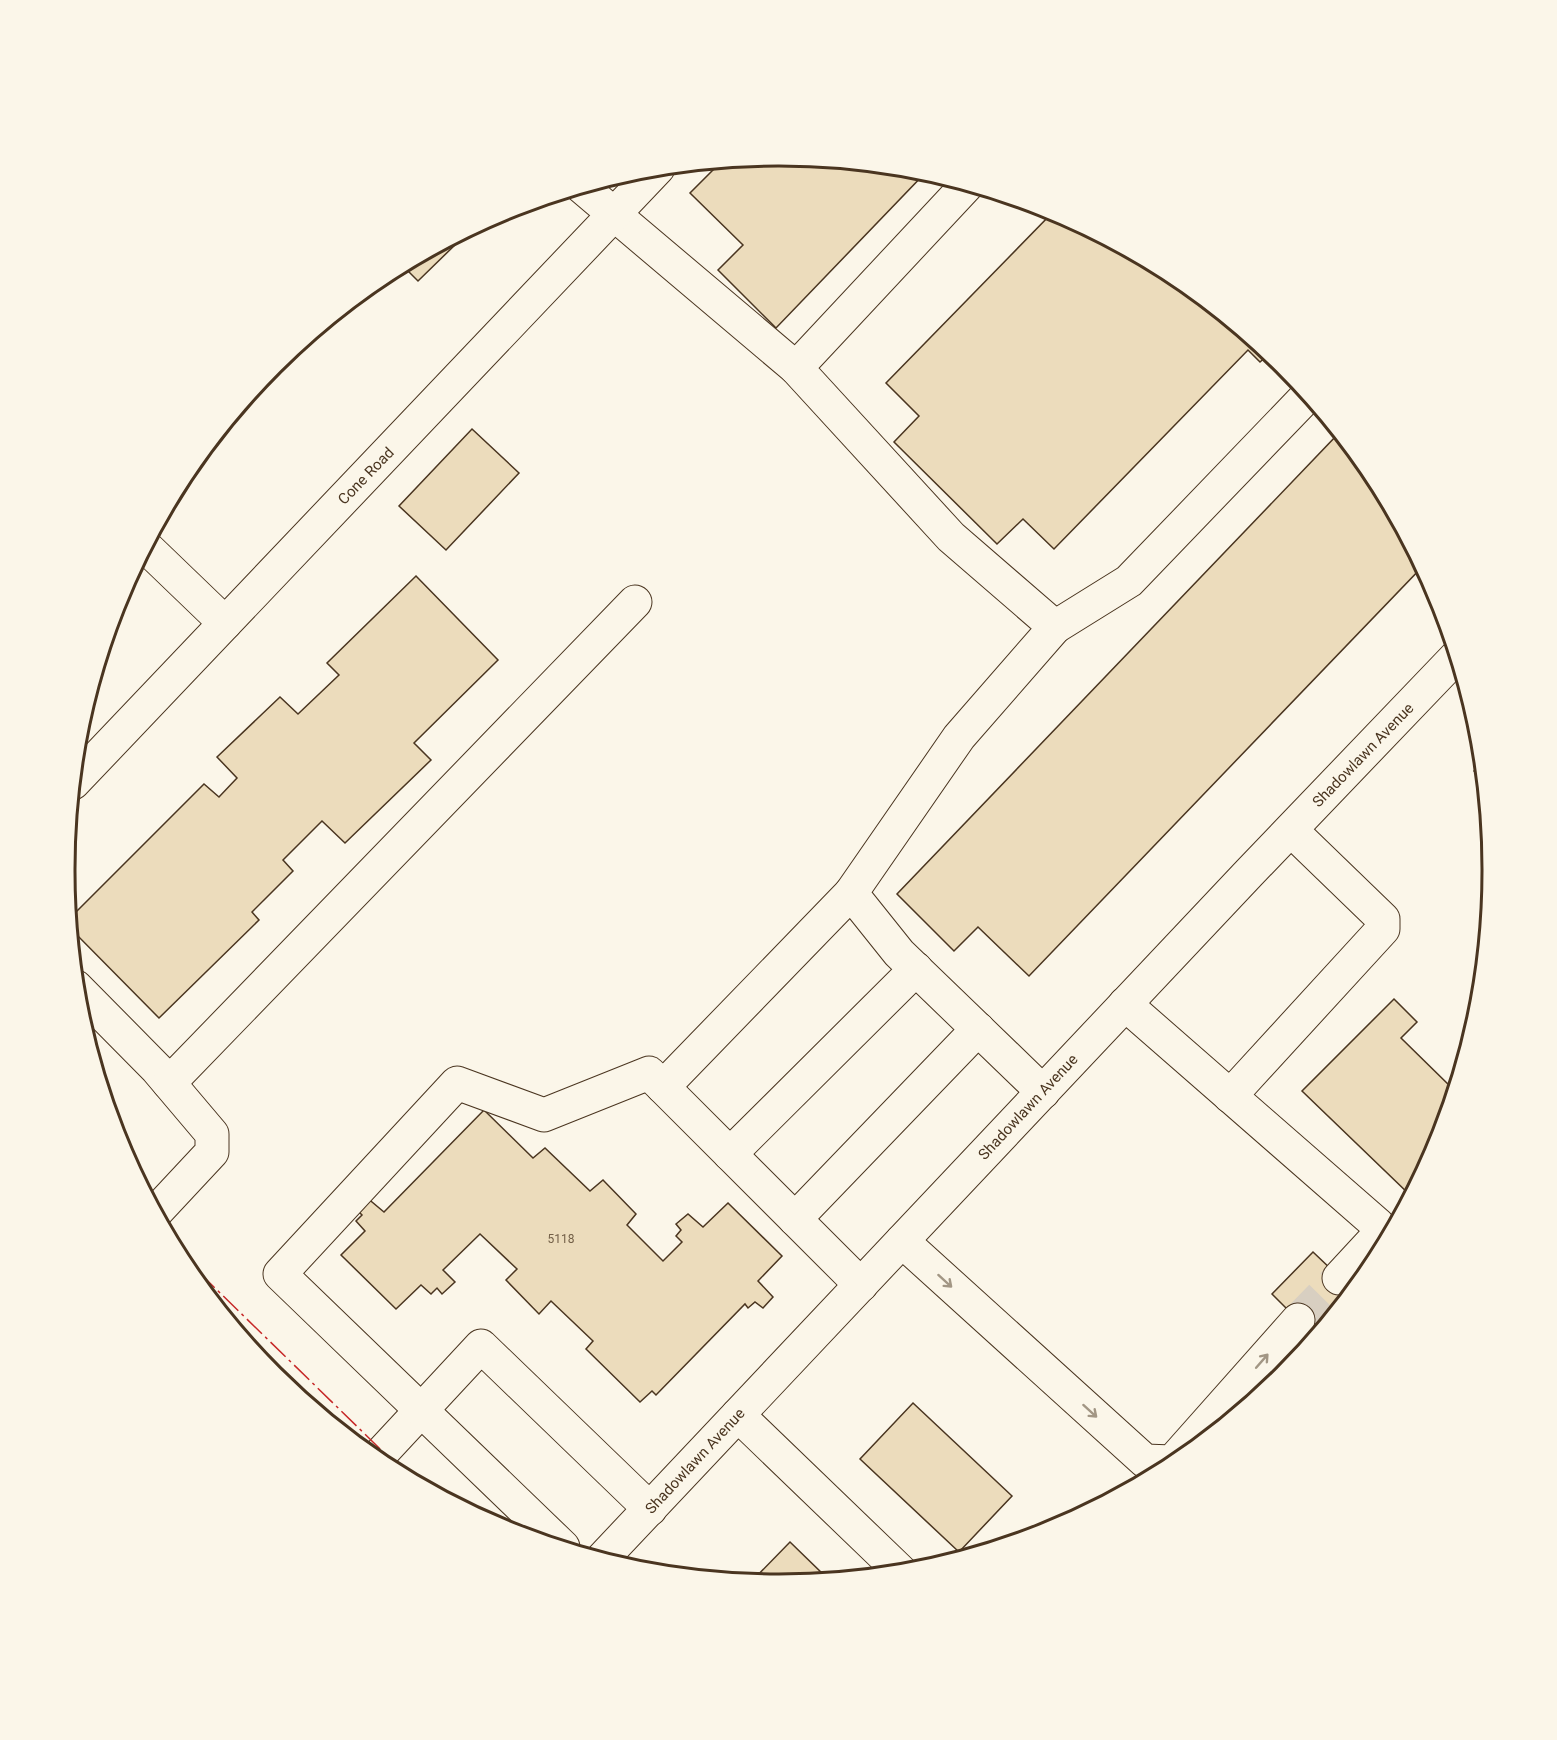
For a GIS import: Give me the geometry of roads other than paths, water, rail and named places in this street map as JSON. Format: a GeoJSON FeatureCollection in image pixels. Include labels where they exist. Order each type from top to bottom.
{"type":"FeatureCollection","features":[{"type":"Feature","properties":{"kind":"street","name":"Cone Road"},"geometry":{"type":"LineString","coordinates":[[82,774],[647,179]]}},
{"type":"Feature","properties":{"kind":"street"},"geometry":{"type":"LineString","coordinates":[[796,368],[961,190]]}},
{"type":"Feature","properties":{"kind":"street"},"geometry":{"type":"LineString","coordinates":[[588,192],[796,368],[951,537],[1055,627]]}},
{"type":"Feature","properties":{"kind":"street"},"geometry":{"type":"LineString","coordinates":[[663,1087],[851,893],[959,737],[1055,627],[1129,581],[1302,401]]}},
{"type":"Feature","properties":{"kind":"street"},"geometry":{"type":"LineString","coordinates":[[152,552],[225,623]]}},
{"type":"Feature","properties":{"kind":"street"},"geometry":{"type":"LineString","coordinates":[[169,1083],[635,602]]}},
{"type":"Feature","properties":{"kind":"street","name":"Shadowlawn Avenue"},"geometry":{"type":"LineString","coordinates":[[608,1553],[1451,663]]}},
{"type":"Feature","properties":{"kind":"street"},"geometry":{"type":"LineString","coordinates":[[1230,1096],[1383,929],[1383,919],[1291,830]]}},
{"type":"Feature","properties":{"kind":"street"},"geometry":{"type":"LineString","coordinates":[[851,893],[899,953],[1043,1092]]}},
{"type":"Feature","properties":{"kind":"street"},"geometry":{"type":"LineString","coordinates":[[730,1154],[916,969]]}},
{"type":"Feature","properties":{"kind":"street"},"geometry":{"type":"LineString","coordinates":[[88,999],[169,1083],[212,1134],[212,1152],[161,1207]]}},
{"type":"Feature","properties":{"kind":"street"},"geometry":{"type":"LineString","coordinates":[[1125,1004],[1378,1226],[1376,1238],[1339,1278]]}},
{"type":"Feature","properties":{"kind":"street"},"geometry":{"type":"LineString","coordinates":[[795,1219],[978,1029]]}},
{"type":"Feature","properties":{"kind":"street"},"geometry":{"type":"LineString","coordinates":[[551,1536],[280,1274],[457,1083],[544,1115],[650,1073],[861,1285]]}},
{"type":"Feature","properties":{"kind":"street"},"geometry":{"type":"LineString","coordinates":[[902,1241],[1145,1461],[1158,1461]]}},
{"type":"Feature","properties":{"kind":"street"},"geometry":{"type":"LineString","coordinates":[[1194,1437],[1298,1320]]}},
{"type":"Feature","properties":{"kind":"street"},"geometry":{"type":"LineString","coordinates":[[383,1451],[481,1346],[650,1509]]}},
{"type":"Feature","properties":{"kind":"street"},"geometry":{"type":"LineString","coordinates":[[738,1415],[892,1564]]}},
{"type":"Feature","properties":{"kind":"tunnel"},"geometry":{"type":"LineString","coordinates":[[1298,1320],[1339,1278]]}}]}
